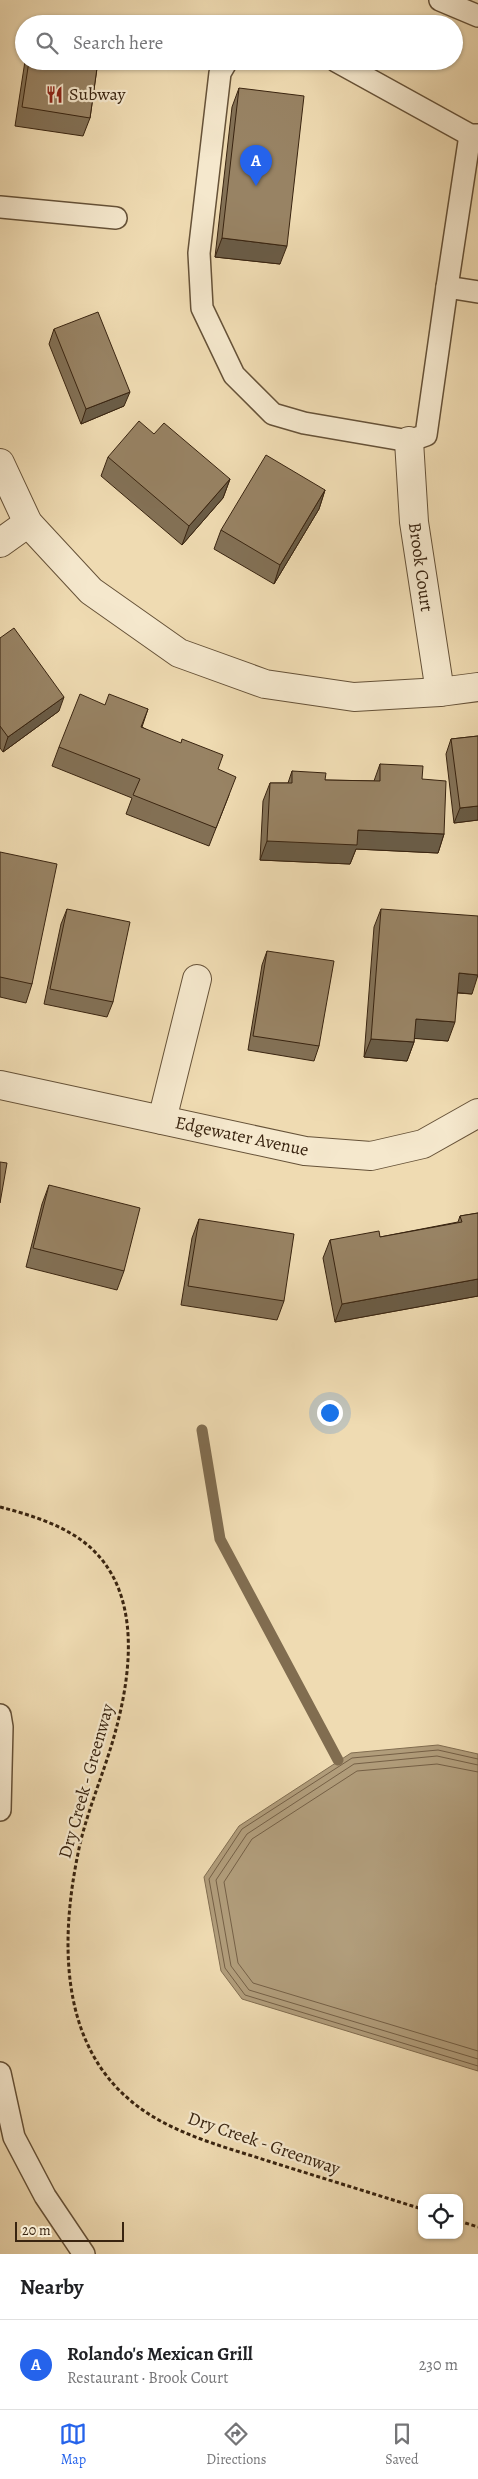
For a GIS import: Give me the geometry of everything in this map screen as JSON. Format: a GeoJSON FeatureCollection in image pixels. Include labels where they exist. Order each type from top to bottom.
{"type":"FeatureCollection","features":[{"type":"Feature","properties":{"kind":"street","name":"Brook Court"},"geometry":{"type":"LineString","coordinates":[[409,441],[414,522],[440,692]]}},
{"type":"Feature","properties":{"kind":"street"},"geometry":{"type":"LineString","coordinates":[[0,463],[28,523],[91,591],[179,653],[265,684],[354,697],[440,692],[478,687]]}},
{"type":"Feature","properties":{"kind":"street"},"geometry":{"type":"LineString","coordinates":[[0,543],[28,523]]}},
{"type":"Feature","properties":{"kind":"street"},"geometry":{"type":"LineString","coordinates":[[162,1120],[197,979]]}},
{"type":"Feature","properties":{"kind":"street","name":"Edgewater Avenue"},"geometry":{"type":"LineString","coordinates":[[0,1085],[305,1151],[371,1156],[423,1144],[478,1113]]}},
{"type":"Feature","properties":{"kind":"lane"},"geometry":{"type":"LineString","coordinates":[[440,0],[478,16]]}},
{"type":"Feature","properties":{"kind":"lane"},"geometry":{"type":"LineString","coordinates":[[222,70],[199,253],[202,308],[234,376],[273,414],[304,423],[409,441],[426,435],[447,287],[474,135],[352,70]]}},
{"type":"Feature","properties":{"kind":"lane"},"geometry":{"type":"LineString","coordinates":[[0,206],[116,218]]}},
{"type":"Feature","properties":{"kind":"lane"},"geometry":{"type":"LineString","coordinates":[[447,287],[478,292]]}},
{"type":"Feature","properties":{"kind":"lane"},"geometry":{"type":"LineString","coordinates":[[0,1715],[2,1727],[0,1810]]}},
{"type":"Feature","properties":{"kind":"lane"},"geometry":{"type":"LineString","coordinates":[[0,2074],[14,2137],[45,2196],[84,2254]]}},
{"type":"Feature","properties":{"kind":"path","name":"Dry Creek - Greenway"},"geometry":{"type":"LineString","coordinates":[[0,1507],[67,1531],[91,1548],[106,1567],[118,1589],[129,1637],[129,1667],[125,1695],[115,1736],[80,1842],[68,1917],[66,1952],[70,1984],[77,2012],[96,2062],[111,2082],[130,2101],[151,2116],[180,2130],[224,2147],[418,2209]]}},
{"type":"Feature","properties":{"kind":"path"},"geometry":{"type":"LineString","coordinates":[[463,2222],[478,2227]]}},
{"type":"Feature","properties":{"kind":"water"},"geometry":{"type":"Polygon","coordinates":[[[438,1745],[478,1754],[478,2071],[242,1999],[221,1971],[204,1877],[239,1826],[351,1753],[438,1745]]]}},
{"type":"Feature","properties":{"kind":"building"},"geometry":{"type":"Polygon","coordinates":[[[28,70],[97,70],[90,118],[22,107],[28,70]]]}},
{"type":"Feature","properties":{"kind":"building"},"geometry":{"type":"Polygon","coordinates":[[[239,88],[304,96],[287,246],[222,238],[239,88]]]}},
{"type":"Feature","properties":{"kind":"building"},"geometry":{"type":"Polygon","coordinates":[[[98,312],[130,392],[86,409],[54,329],[98,312]]]}},
{"type":"Feature","properties":{"kind":"building"},"geometry":{"type":"Polygon","coordinates":[[[139,421],[154,434],[164,423],[230,479],[189,526],[108,457],[139,421]]]}},
{"type":"Feature","properties":{"kind":"building"},"geometry":{"type":"Polygon","coordinates":[[[266,455],[325,490],[280,565],[221,530],[266,455]]]}},
{"type":"Feature","properties":{"kind":"building"},"geometry":{"type":"Polygon","coordinates":[[[14,628],[64,697],[8,737],[0,726],[0,638],[14,628]]]}},
{"type":"Feature","properties":{"kind":"building"},"geometry":{"type":"Polygon","coordinates":[[[80,694],[105,705],[109,694],[148,709],[141,727],[181,743],[182,739],[223,755],[218,769],[236,777],[216,828],[133,795],[140,779],[59,747],[80,694]]]}},
{"type":"Feature","properties":{"kind":"building"},"geometry":{"type":"Polygon","coordinates":[[[478,736],[478,806],[460,808],[451,739],[478,736]]]}},
{"type":"Feature","properties":{"kind":"building"},"geometry":{"type":"Polygon","coordinates":[[[380,764],[423,766],[422,779],[446,781],[444,834],[358,830],[357,845],[267,841],[270,783],[292,783],[292,771],[326,773],[325,780],[380,781],[380,764]]]}},
{"type":"Feature","properties":{"kind":"building"},"geometry":{"type":"Polygon","coordinates":[[[0,852],[57,864],[32,984],[0,977],[0,852]]]}},
{"type":"Feature","properties":{"kind":"building"},"geometry":{"type":"Polygon","coordinates":[[[67,909],[130,922],[113,1002],[50,989],[67,909]]]}},
{"type":"Feature","properties":{"kind":"building"},"geometry":{"type":"Polygon","coordinates":[[[381,909],[478,916],[478,975],[459,973],[455,1022],[416,1019],[414,1042],[371,1039],[381,909]]]}},
{"type":"Feature","properties":{"kind":"building"},"geometry":{"type":"Polygon","coordinates":[[[267,951],[334,961],[319,1046],[253,1036],[267,951]]]}},
{"type":"Feature","properties":{"kind":"building"},"geometry":{"type":"Polygon","coordinates":[[[0,1162],[7,1163],[0,1203],[0,1162]]]}},
{"type":"Feature","properties":{"kind":"building"},"geometry":{"type":"Polygon","coordinates":[[[49,1185],[140,1208],[124,1271],[33,1248],[49,1185]]]}},
{"type":"Feature","properties":{"kind":"building"},"geometry":{"type":"Polygon","coordinates":[[[478,1213],[478,1279],[342,1304],[330,1240],[379,1231],[380,1237],[462,1222],[460,1216],[478,1213]]]}},
{"type":"Feature","properties":{"kind":"building"},"geometry":{"type":"Polygon","coordinates":[[[199,1219],[294,1234],[284,1301],[188,1286],[199,1219]]]}},
{"type":"Feature","properties":{"kind":"waterway"},"geometry":{"type":"LineString","coordinates":[[202,1430],[220,1539],[338,1760]]}},
{"type":"Feature","properties":{"kind":"place","name":"Subway"},"geometry":{"type":"Point","coordinates":[55,94]}},
{"type":"Feature","properties":{"kind":"place","name":"Rolando's Mexican Grill"},"geometry":{"type":"Point","coordinates":[256,186]}}]}
